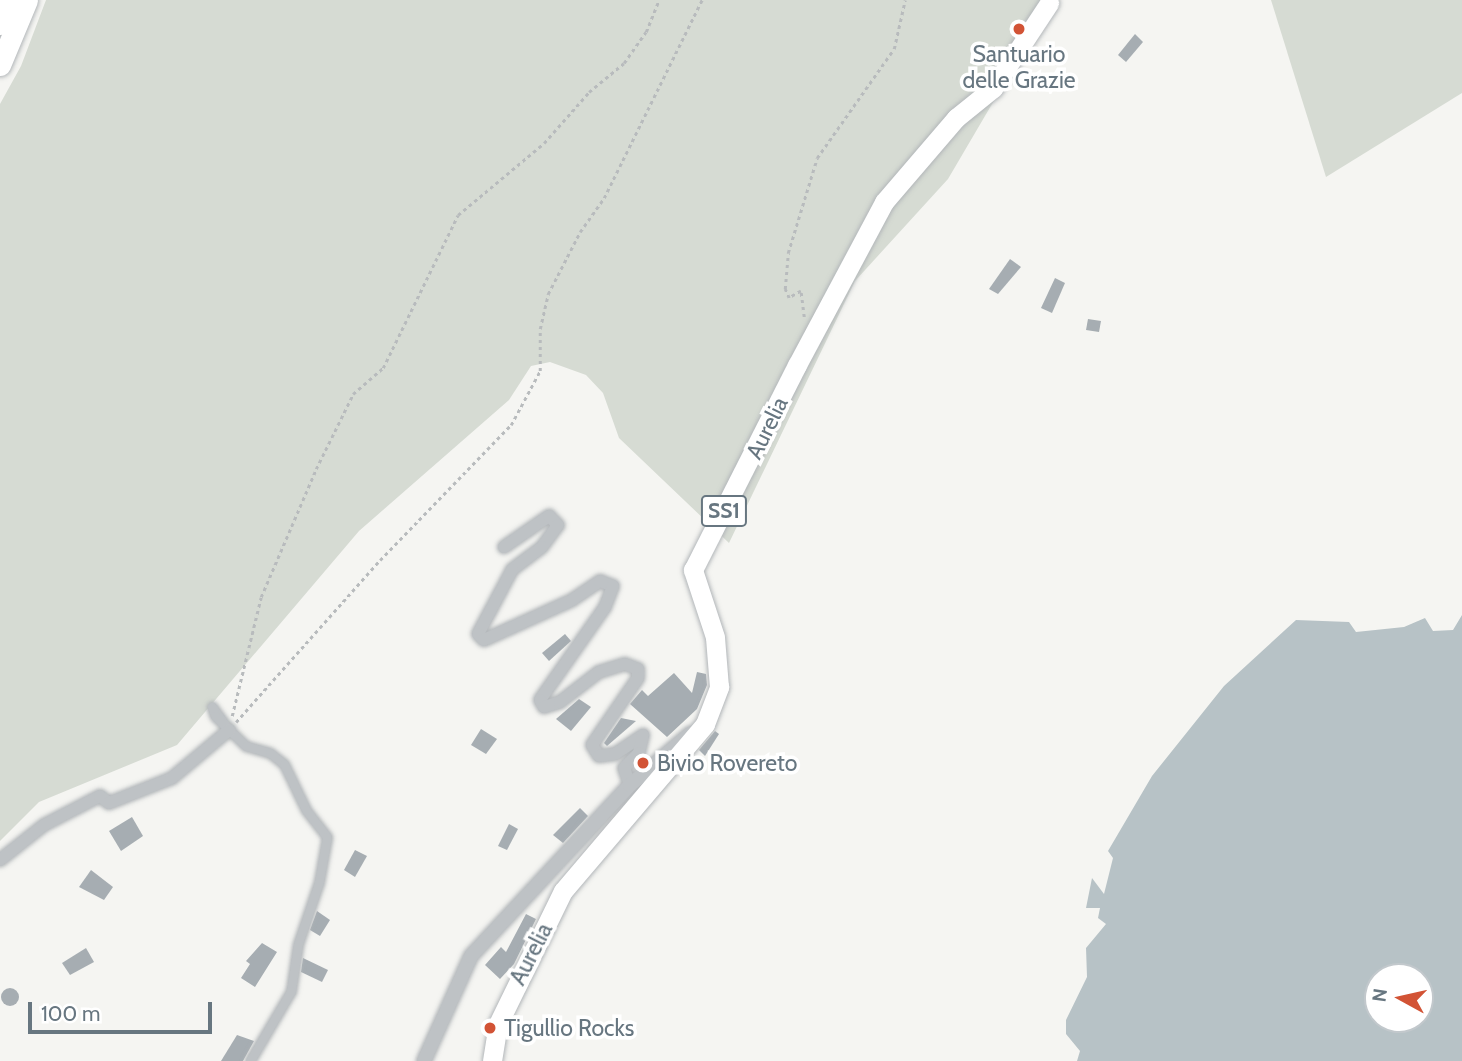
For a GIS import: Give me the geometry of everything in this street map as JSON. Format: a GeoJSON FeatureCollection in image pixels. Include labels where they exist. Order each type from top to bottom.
{"type":"FeatureCollection","features":[{"type":"Feature","properties":{"kind":"highway"},"geometry":{"type":"LineString","coordinates":[[0,24],[10,0]]}},
{"type":"Feature","properties":{"kind":"highway"},"geometry":{"type":"LineString","coordinates":[[0,65],[27,0]]}},
{"type":"Feature","properties":{"kind":"main road","name":"Aurelia"},"geometry":{"type":"LineString","coordinates":[[492,1061],[498,1024],[564,891],[705,724],[719,687],[715,637],[693,569],[827,310],[884,202],[956,118],[993,89],[1048,4]]}},
{"type":"Feature","properties":{"kind":"street"},"geometry":{"type":"LineString","coordinates":[[504,547],[549,516],[558,525],[542,547],[512,570],[478,634],[484,640],[572,600],[600,581],[613,586],[605,607],[540,700],[544,707],[561,702],[612,668],[625,664],[638,669],[638,678],[592,745],[599,756],[615,754],[643,735],[639,753],[624,768],[630,785]]}},
{"type":"Feature","properties":{"kind":"street"},"geometry":{"type":"LineString","coordinates":[[424,1061],[471,956],[655,759],[705,724]]}},
{"type":"Feature","properties":{"kind":"street"},"geometry":{"type":"LineString","coordinates":[[0,860],[44,825],[100,796],[109,803],[172,778],[229,730],[246,746],[270,752],[284,764],[306,810],[327,837],[319,882],[298,944],[292,991],[250,1061]]}},
{"type":"Feature","properties":{"kind":"path"},"geometry":{"type":"LineString","coordinates":[[229,730],[261,597],[316,469],[353,394],[383,368],[458,215],[544,143],[589,92],[624,63],[646,32],[659,0]]}},
{"type":"Feature","properties":{"kind":"path"},"geometry":{"type":"LineString","coordinates":[[229,730],[380,560],[511,425],[540,371],[540,329],[548,294],[580,232],[604,198],[702,0]]}},
{"type":"Feature","properties":{"kind":"path"},"geometry":{"type":"LineString","coordinates":[[827,310],[805,317],[800,311],[801,291],[785,296],[788,253],[817,158],[894,49],[905,0]]}},
{"type":"Feature","properties":{"kind":"shaded area"},"geometry":{"type":"Polygon","coordinates":[[[46,0],[1053,0],[948,179],[855,281],[729,543],[619,438],[603,393],[586,375],[550,362],[531,366],[509,400],[359,531],[177,745],[39,802],[0,841],[0,104],[21,66],[46,0]]]}},
{"type":"Feature","properties":{"kind":"shaded area"},"geometry":{"type":"Polygon","coordinates":[[[1271,0],[1462,0],[1462,93],[1326,177],[1271,0]]]}},
{"type":"Feature","properties":{"kind":"shaded area"},"geometry":{"type":"Polygon","coordinates":[[[1462,615],[1462,1061],[1077,1061],[1080,1051],[1066,1034],[1066,1020],[1087,977],[1086,948],[1106,924],[1098,918],[1100,908],[1086,908],[1092,878],[1104,894],[1113,858],[1108,851],[1152,776],[1224,686],[1296,620],[1349,622],[1356,632],[1404,627],[1425,618],[1433,631],[1453,630],[1462,615]]]}},
{"type":"Feature","properties":{"kind":"building"},"geometry":{"type":"Polygon","coordinates":[[[1135,34],[1143,42],[1126,62],[1118,55],[1135,34]]]}},
{"type":"Feature","properties":{"kind":"building"},"geometry":{"type":"Polygon","coordinates":[[[1010,259],[1021,267],[998,294],[989,289],[1010,259]]]}},
{"type":"Feature","properties":{"kind":"building"},"geometry":{"type":"Polygon","coordinates":[[[1055,278],[1065,283],[1052,313],[1041,308],[1055,278]]]}},
{"type":"Feature","properties":{"kind":"building"},"geometry":{"type":"Polygon","coordinates":[[[1088,319],[1101,321],[1099,332],[1086,330],[1088,319]]]}},
{"type":"Feature","properties":{"kind":"building"},"geometry":{"type":"Polygon","coordinates":[[[565,634],[571,641],[549,661],[542,653],[565,634]]]}},
{"type":"Feature","properties":{"kind":"building"},"geometry":{"type":"Polygon","coordinates":[[[697,672],[706,674],[707,685],[697,709],[667,737],[630,704],[642,690],[648,696],[674,673],[692,693],[697,672]]]}},
{"type":"Feature","properties":{"kind":"building"},"geometry":{"type":"Polygon","coordinates":[[[579,699],[591,707],[571,731],[556,719],[579,699]]]}},
{"type":"Feature","properties":{"kind":"building"},"geometry":{"type":"Polygon","coordinates":[[[621,718],[636,721],[607,746],[604,743],[621,718]]]}},
{"type":"Feature","properties":{"kind":"building"},"geometry":{"type":"Polygon","coordinates":[[[481,729],[497,739],[486,754],[471,745],[481,729]]]}},
{"type":"Feature","properties":{"kind":"building"},"geometry":{"type":"Polygon","coordinates":[[[715,731],[719,734],[705,756],[699,750],[715,731]]]}},
{"type":"Feature","properties":{"kind":"building"},"geometry":{"type":"Polygon","coordinates":[[[580,808],[588,816],[563,843],[553,835],[580,808]]]}},
{"type":"Feature","properties":{"kind":"building"},"geometry":{"type":"Polygon","coordinates":[[[132,817],[143,836],[121,851],[109,831],[132,817]]]}},
{"type":"Feature","properties":{"kind":"building"},"geometry":{"type":"Polygon","coordinates":[[[509,824],[518,829],[507,850],[498,846],[509,824]]]}},
{"type":"Feature","properties":{"kind":"building"},"geometry":{"type":"Polygon","coordinates":[[[355,850],[367,856],[355,877],[344,870],[355,850]]]}},
{"type":"Feature","properties":{"kind":"building"},"geometry":{"type":"Polygon","coordinates":[[[91,870],[113,887],[104,900],[79,887],[91,870]]]}},
{"type":"Feature","properties":{"kind":"building"},"geometry":{"type":"Polygon","coordinates":[[[317,911],[330,920],[320,936],[310,930],[317,911]]]}},
{"type":"Feature","properties":{"kind":"building"},"geometry":{"type":"Polygon","coordinates":[[[526,914],[536,919],[514,964],[500,979],[485,965],[501,947],[506,952],[526,914]]]}},
{"type":"Feature","properties":{"kind":"building"},"geometry":{"type":"Polygon","coordinates":[[[262,943],[277,952],[255,987],[241,978],[250,964],[246,961],[262,943]]]}},
{"type":"Feature","properties":{"kind":"building"},"geometry":{"type":"Polygon","coordinates":[[[86,948],[94,962],[70,975],[62,963],[86,948]]]}},
{"type":"Feature","properties":{"kind":"building"},"geometry":{"type":"Polygon","coordinates":[[[303,958],[328,970],[322,982],[301,972],[303,958]]]}},
{"type":"Feature","properties":{"kind":"building"},"geometry":{"type":"Polygon","coordinates":[[[10,988],[16,991],[19,997],[16,1003],[10,1006],[4,1003],[1,997],[4,991],[10,988]]]}},
{"type":"Feature","properties":{"kind":"building"},"geometry":{"type":"Polygon","coordinates":[[[237,1035],[254,1041],[243,1061],[221,1061],[237,1035]]]}},
{"type":"Feature","properties":{"kind":"place","name":"Santuario delle Grazie"},"geometry":{"type":"Point","coordinates":[1019,29]}},
{"type":"Feature","properties":{"kind":"place","name":"Bivio Rovereto"},"geometry":{"type":"Point","coordinates":[643,763]}},
{"type":"Feature","properties":{"kind":"place","name":"Tigullio Rocks"},"geometry":{"type":"Point","coordinates":[490,1028]}}]}
